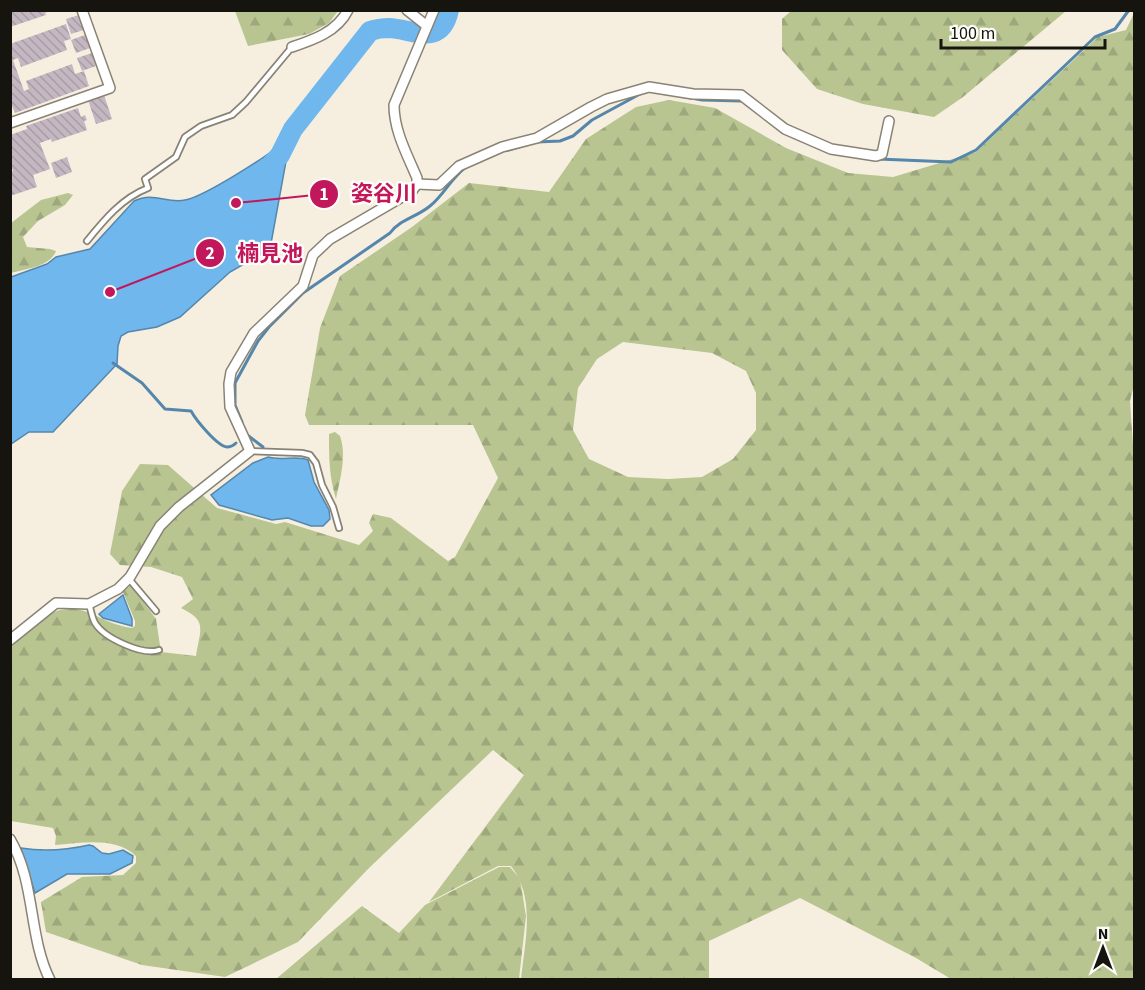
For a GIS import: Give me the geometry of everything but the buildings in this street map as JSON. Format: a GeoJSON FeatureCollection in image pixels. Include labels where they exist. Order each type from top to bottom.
{"type":"FeatureCollection","features":[{"type":"Feature","properties":{"kind":"street"},"geometry":{"type":"LineString","coordinates":[[10,123],[110,88],[82,10]]}},
{"type":"Feature","properties":{"kind":"street"},"geometry":{"type":"LineString","coordinates":[[292,47],[325,34],[345,17],[348,10]]}},
{"type":"Feature","properties":{"kind":"street"},"geometry":{"type":"LineString","coordinates":[[407,10],[427,27]]}},
{"type":"Feature","properties":{"kind":"street"},"geometry":{"type":"LineString","coordinates":[[10,639],[56,603],[89,604],[111,595],[129,579],[160,526],[179,507],[250,452],[230,407],[229,384],[231,372],[254,333],[303,286],[313,255],[348,227],[412,191],[417,184],[417,178],[394,119],[394,105],[434,10]]}},
{"type":"Feature","properties":{"kind":"street"},"geometry":{"type":"LineString","coordinates":[[417,184],[439,185],[459,166],[502,147],[537,138],[607,99],[649,87],[693,94],[741,95],[785,129],[831,149],[876,156],[882,154],[885,147],[889,121]]}},
{"type":"Feature","properties":{"kind":"street"},"geometry":{"type":"LineString","coordinates":[[10,839],[17,850],[31,897],[39,955],[50,980]]}},
{"type":"Feature","properties":{"kind":"lane"},"geometry":{"type":"LineString","coordinates":[[87,241],[106,218],[133,194],[148,188],[145,179],[176,157],[185,137],[201,126],[232,115],[246,102],[292,47]]}},
{"type":"Feature","properties":{"kind":"lane"},"geometry":{"type":"LineString","coordinates":[[250,452],[310,455],[316,464],[339,528]]}},
{"type":"Feature","properties":{"kind":"lane"},"geometry":{"type":"LineString","coordinates":[[129,579],[156,611]]}},
{"type":"Feature","properties":{"kind":"lane"},"geometry":{"type":"LineString","coordinates":[[89,604],[95,623],[118,642],[152,652],[159,650]]}},
{"type":"Feature","properties":{"kind":"green space"},"geometry":{"type":"Polygon","coordinates":[[[235,10],[338,11],[329,23],[309,34],[248,46],[235,10]]]}},
{"type":"Feature","properties":{"kind":"green space"},"geometry":{"type":"Polygon","coordinates":[[[791,11],[1066,11],[963,97],[934,117],[863,104],[817,89],[782,50],[782,19],[791,11]]]}},
{"type":"Feature","properties":{"kind":"green space"},"geometry":{"type":"Polygon","coordinates":[[[1134,13],[1134,385],[1130,401],[1134,460],[1133,979],[951,979],[916,958],[800,898],[709,941],[709,979],[521,979],[526,935],[526,906],[519,878],[511,866],[498,866],[429,902],[524,775],[493,750],[368,869],[298,942],[225,977],[142,965],[46,932],[41,902],[82,877],[123,875],[136,863],[136,856],[128,850],[108,843],[55,845],[56,836],[53,828],[11,821],[11,646],[36,623],[64,609],[87,612],[114,624],[132,628],[135,626],[135,621],[123,592],[131,585],[156,619],[161,652],[196,656],[200,627],[195,617],[181,608],[193,599],[182,577],[151,567],[120,565],[110,554],[122,491],[140,464],[168,465],[217,508],[276,524],[285,522],[359,545],[373,531],[369,523],[373,514],[391,518],[448,561],[455,557],[498,478],[473,425],[309,425],[305,415],[320,328],[340,276],[412,227],[469,183],[549,192],[586,139],[636,107],[669,100],[715,108],[786,148],[848,173],[893,177],[976,152],[1098,37],[1126,30],[1134,13]],[[623,342],[597,359],[578,388],[573,430],[589,459],[628,477],[668,479],[702,477],[733,459],[756,430],[756,393],[746,371],[712,353],[623,342]]]}},
{"type":"Feature","properties":{"kind":"green space"},"geometry":{"type":"Polygon","coordinates":[[[68,193],[73,195],[65,205],[38,221],[23,237],[27,247],[56,251],[53,256],[43,264],[11,273],[11,223],[41,200],[68,193]]]}},
{"type":"Feature","properties":{"kind":"green space"},"geometry":{"type":"Polygon","coordinates":[[[335,432],[340,436],[343,451],[336,499],[329,451],[329,434],[335,432]]]}},
{"type":"Feature","properties":{"kind":"green space"},"geometry":{"type":"Polygon","coordinates":[[[499,867],[510,867],[520,879],[526,916],[519,979],[276,979],[362,906],[399,933],[425,905],[499,867]]]}},
{"type":"Feature","properties":{"kind":"water"},"geometry":{"type":"Polygon","coordinates":[[[275,149],[287,156],[270,249],[230,272],[180,317],[157,327],[128,332],[121,336],[117,364],[53,432],[29,432],[11,444],[11,277],[47,264],[56,257],[90,249],[134,201],[148,197],[185,200],[231,178],[275,149]]]}},
{"type":"Feature","properties":{"kind":"water"},"geometry":{"type":"Polygon","coordinates":[[[268,457],[308,460],[314,482],[329,510],[330,519],[323,526],[311,526],[288,518],[272,520],[219,505],[211,495],[253,463],[268,457]]]}},
{"type":"Feature","properties":{"kind":"water"},"geometry":{"type":"Polygon","coordinates":[[[123,595],[132,619],[132,626],[103,618],[99,614],[123,595]]]}},
{"type":"Feature","properties":{"kind":"water"},"geometry":{"type":"Polygon","coordinates":[[[89,845],[102,853],[109,854],[123,850],[133,856],[132,863],[110,874],[67,874],[35,893],[21,848],[55,850],[89,845]]]}},
{"type":"Feature","properties":{"kind":"waterway"},"geometry":{"type":"LineString","coordinates":[[264,173],[280,155],[293,129],[370,31],[389,28],[416,33],[433,33],[445,22],[449,10]]}},
{"type":"Feature","properties":{"kind":"waterway"},"geometry":{"type":"LineString","coordinates":[[878,159],[951,162],[976,150],[1095,37],[1115,29],[1129,10]]}},
{"type":"Feature","properties":{"kind":"waterway"},"geometry":{"type":"LineString","coordinates":[[537,142],[560,141],[573,136],[592,120],[640,94]]}},
{"type":"Feature","properties":{"kind":"waterway"},"geometry":{"type":"LineString","coordinates":[[675,95],[702,100],[742,101]]}},
{"type":"Feature","properties":{"kind":"waterway"},"geometry":{"type":"LineString","coordinates":[[508,150],[522,146]]}},
{"type":"Feature","properties":{"kind":"waterway"},"geometry":{"type":"LineString","coordinates":[[242,422],[235,405],[235,383],[258,341],[269,327],[303,293],[390,233],[398,225],[430,206],[466,167]]}},
{"type":"Feature","properties":{"kind":"waterway"},"geometry":{"type":"LineString","coordinates":[[113,363],[142,383],[165,409],[191,411],[202,426],[223,446],[232,446],[236,443]]}},
{"type":"Feature","properties":{"kind":"waterway"},"geometry":{"type":"LineString","coordinates":[[246,434],[263,447]]}},
{"type":"Feature","properties":{"kind":"place","name":"姿谷川"},"geometry":{"type":"Point","coordinates":[236,203]}},
{"type":"Feature","properties":{"kind":"place","name":"楠見池"},"geometry":{"type":"Point","coordinates":[110,292]}}]}
